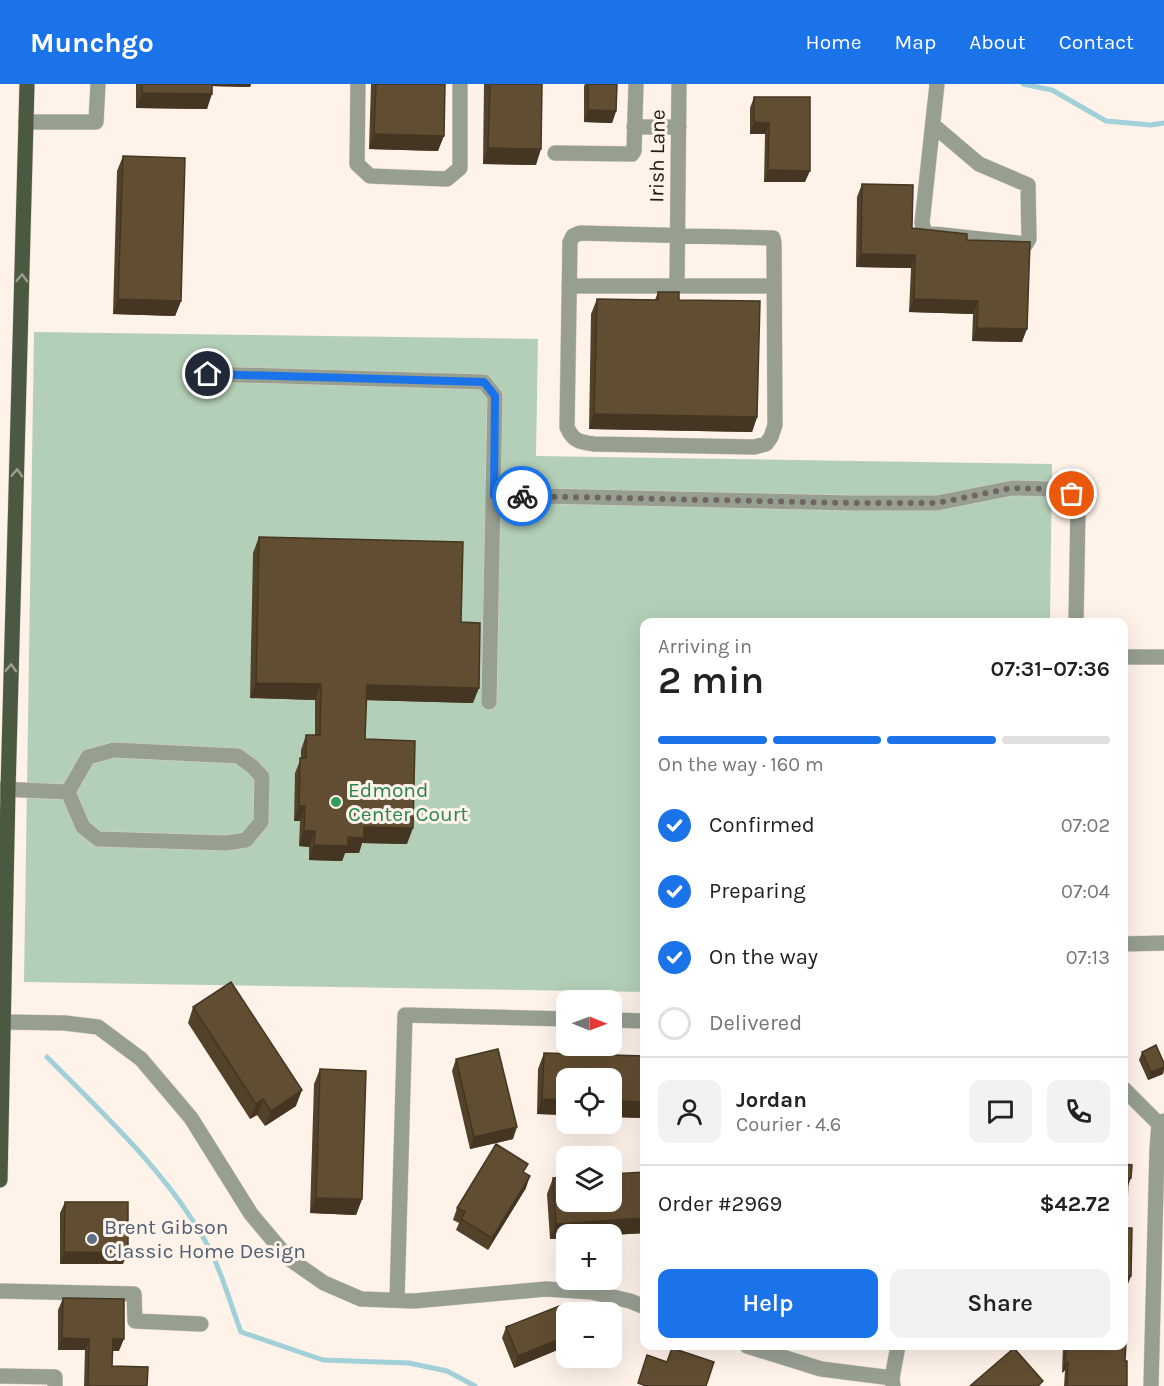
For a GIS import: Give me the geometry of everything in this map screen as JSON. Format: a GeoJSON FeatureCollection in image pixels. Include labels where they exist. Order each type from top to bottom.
{"type":"FeatureCollection","features":[{"type":"Feature","properties":{"kind":"main road"},"geometry":{"type":"LineString","coordinates":[[0,1180],[4,1023],[4,789],[27,84]]}},
{"type":"Feature","properties":{"kind":"street"},"geometry":{"type":"LineString","coordinates":[[26,122],[96,122],[98,84]]}},
{"type":"Feature","properties":{"kind":"street"},"geometry":{"type":"LineString","coordinates":[[358,84],[357,164],[370,176],[447,179],[460,168],[460,84]]}},
{"type":"Feature","properties":{"kind":"street"},"geometry":{"type":"LineString","coordinates":[[555,153],[632,154],[634,151],[636,84]]}},
{"type":"Feature","properties":{"kind":"street","name":"Irish Lane"},"geometry":{"type":"LineString","coordinates":[[677,286],[679,84]]}},
{"type":"Feature","properties":{"kind":"street"},"geometry":{"type":"LineString","coordinates":[[933,125],[978,164],[1028,185],[1029,239],[1026,244],[925,233],[922,223],[937,84]]}},
{"type":"Feature","properties":{"kind":"street"},"geometry":{"type":"LineString","coordinates":[[634,127],[679,127]]}},
{"type":"Feature","properties":{"kind":"street"},"geometry":{"type":"LineString","coordinates":[[677,232],[772,238],[775,425],[771,437],[766,444],[754,447],[580,442],[571,436],[567,427],[570,242],[573,236],[580,233],[677,232]]}},
{"type":"Feature","properties":{"kind":"street"},"geometry":{"type":"LineString","coordinates":[[569,285],[774,286]]}},
{"type":"Feature","properties":{"kind":"street"},"geometry":{"type":"LineString","coordinates":[[208,374],[484,382],[495,396],[489,702]]}},
{"type":"Feature","properties":{"kind":"street"},"geometry":{"type":"LineString","coordinates":[[494,495],[937,503],[1012,488],[1053,489],[1072,494],[1078,507],[1076,618]]}},
{"type":"Feature","properties":{"kind":"street"},"geometry":{"type":"LineString","coordinates":[[1128,657],[1164,657]]}},
{"type":"Feature","properties":{"kind":"street"},"geometry":{"type":"LineString","coordinates":[[114,750],[238,756],[262,777],[261,822],[246,840],[226,843],[98,839],[83,827],[68,792],[88,757],[114,750]]}},
{"type":"Feature","properties":{"kind":"street"},"geometry":{"type":"LineString","coordinates":[[4,789],[68,792]]}},
{"type":"Feature","properties":{"kind":"street"},"geometry":{"type":"LineString","coordinates":[[1128,945],[1164,943]]}},
{"type":"Feature","properties":{"kind":"street"},"geometry":{"type":"LineString","coordinates":[[397,1300],[405,1015],[556,1019]]}},
{"type":"Feature","properties":{"kind":"street"},"geometry":{"type":"LineString","coordinates":[[622,1020],[640,1021]]}},
{"type":"Feature","properties":{"kind":"street"},"geometry":{"type":"LineString","coordinates":[[4,1023],[65,1023],[98,1027],[141,1059],[191,1118],[251,1214],[288,1258],[324,1283],[361,1299],[414,1302],[546,1289],[592,1292],[640,1305]]}},
{"type":"Feature","properties":{"kind":"street"},"geometry":{"type":"LineString","coordinates":[[1128,1092],[1162,1122],[1157,1149],[1151,1386]]}},
{"type":"Feature","properties":{"kind":"street"},"geometry":{"type":"LineString","coordinates":[[0,1291],[134,1294],[135,1321],[201,1324]]}},
{"type":"Feature","properties":{"kind":"street"},"geometry":{"type":"LineString","coordinates":[[760,1350],[821,1369],[893,1382],[897,1350]]}},
{"type":"Feature","properties":{"kind":"street"},"geometry":{"type":"LineString","coordinates":[[0,1376],[55,1377],[55,1386]]}},
{"type":"Feature","properties":{"kind":"green space","name":"Edmond Center Court"},"geometry":{"type":"Polygon","coordinates":[[[34,332],[538,339],[536,456],[1052,464],[1050,618],[640,618],[640,992],[24,982],[34,332]]]}},
{"type":"Feature","properties":{"kind":"building"},"geometry":{"type":"Polygon","coordinates":[[[142,84],[212,84],[212,94],[142,93],[142,84]]]}},
{"type":"Feature","properties":{"kind":"building"},"geometry":{"type":"Polygon","coordinates":[[[376,84],[445,84],[444,136],[374,134],[376,84]]]}},
{"type":"Feature","properties":{"kind":"building"},"geometry":{"type":"Polygon","coordinates":[[[490,84],[542,84],[541,149],[488,148],[490,84]]]}},
{"type":"Feature","properties":{"kind":"building"},"geometry":{"type":"Polygon","coordinates":[[[588,84],[617,84],[616,111],[588,110],[588,84]]]}},
{"type":"Feature","properties":{"kind":"building"},"geometry":{"type":"Polygon","coordinates":[[[754,97],[810,97],[810,171],[768,170],[769,123],[754,122],[754,97]]]}},
{"type":"Feature","properties":{"kind":"building"},"geometry":{"type":"Polygon","coordinates":[[[123,156],[185,158],[181,301],[118,299],[123,156]]]}},
{"type":"Feature","properties":{"kind":"building"},"geometry":{"type":"Polygon","coordinates":[[[862,184],[913,185],[912,228],[967,234],[967,240],[1030,242],[1027,329],[977,328],[978,301],[914,299],[915,255],[861,254],[862,184]]]}},
{"type":"Feature","properties":{"kind":"building"},"geometry":{"type":"Polygon","coordinates":[[[658,292],[679,292],[679,300],[760,301],[757,417],[594,414],[597,299],[658,300],[658,292]]]}},
{"type":"Feature","properties":{"kind":"building"},"geometry":{"type":"Polygon","coordinates":[[[259,537],[463,542],[461,622],[480,623],[479,688],[367,685],[365,739],[415,741],[413,828],[364,827],[364,838],[348,837],[348,846],[314,845],[315,831],[304,831],[305,806],[299,806],[300,758],[306,758],[306,735],[320,735],[321,684],[256,683],[259,537]]]}},
{"type":"Feature","properties":{"kind":"building"},"geometry":{"type":"Polygon","coordinates":[[[231,982],[302,1090],[271,1111],[263,1099],[256,1104],[193,1007],[231,982]]]}},
{"type":"Feature","properties":{"kind":"building"},"geometry":{"type":"Polygon","coordinates":[[[1156,1045],[1164,1067],[1151,1072],[1142,1052],[1156,1045]]]}},
{"type":"Feature","properties":{"kind":"building"},"geometry":{"type":"Polygon","coordinates":[[[498,1049],[517,1127],[474,1137],[456,1059],[498,1049]]]}},
{"type":"Feature","properties":{"kind":"building"},"geometry":{"type":"Polygon","coordinates":[[[544,1053],[556,1053],[556,1056],[640,1056],[640,1102],[622,1101],[622,1068],[556,1068],[556,1100],[542,1099],[544,1053]]]}},
{"type":"Feature","properties":{"kind":"building"},"geometry":{"type":"Polygon","coordinates":[[[320,1069],[366,1071],[362,1199],[316,1198],[320,1069]]]}},
{"type":"Feature","properties":{"kind":"building"},"geometry":{"type":"Polygon","coordinates":[[[496,1144],[528,1164],[523,1172],[530,1176],[492,1238],[461,1219],[465,1212],[457,1208],[496,1144]]]}},
{"type":"Feature","properties":{"kind":"building"},"geometry":{"type":"Polygon","coordinates":[[[1128,1164],[1132,1165],[1131,1178],[1128,1178],[1128,1164]]]}},
{"type":"Feature","properties":{"kind":"building"},"geometry":{"type":"Polygon","coordinates":[[[640,1172],[640,1218],[556,1224],[553,1178],[556,1178],[556,1212],[622,1212],[622,1173],[640,1172]]]}},
{"type":"Feature","properties":{"kind":"building","name":"Brent Gibson Classic Home Design"},"geometry":{"type":"Polygon","coordinates":[[[65,1202],[128,1202],[128,1253],[64,1252],[65,1202]]]}},
{"type":"Feature","properties":{"kind":"building"},"geometry":{"type":"Polygon","coordinates":[[[1128,1228],[1132,1228],[1131,1276],[1128,1276],[1128,1228]]]}},
{"type":"Feature","properties":{"kind":"building"},"geometry":{"type":"Polygon","coordinates":[[[63,1298],[124,1299],[124,1339],[113,1339],[112,1366],[148,1367],[147,1386],[88,1386],[89,1339],[62,1338],[63,1298]]]}},
{"type":"Feature","properties":{"kind":"building"},"geometry":{"type":"Polygon","coordinates":[[[556,1307],[556,1340],[518,1356],[506,1327],[556,1307]]]}},
{"type":"Feature","properties":{"kind":"building"},"geometry":{"type":"Polygon","coordinates":[[[671,1350],[678,1350],[714,1362],[706,1386],[646,1386],[638,1383],[647,1355],[667,1362],[671,1350]]]}},
{"type":"Feature","properties":{"kind":"building"},"geometry":{"type":"Polygon","coordinates":[[[1012,1350],[1016,1350],[1043,1381],[1038,1386],[970,1386],[1012,1350]]]}},
{"type":"Feature","properties":{"kind":"building"},"geometry":{"type":"Polygon","coordinates":[[[1066,1350],[1126,1350],[1127,1386],[1067,1386],[1068,1362],[1065,1365],[1066,1350]]]}},
{"type":"Feature","properties":{"kind":"waterway"},"geometry":{"type":"LineString","coordinates":[[1023,84],[1052,90],[1106,121],[1151,125],[1164,123]]}},
{"type":"Feature","properties":{"kind":"waterway"},"geometry":{"type":"LineString","coordinates":[[47,1057],[134,1146],[192,1219],[213,1255],[241,1332],[323,1360],[409,1363],[447,1371],[475,1386]]}},
{"type":"Feature","properties":{"kind":"way so far"},"geometry":{"type":"LineString","coordinates":[[522,496],[937,503],[1012,488],[1053,489],[1072,494]]}},
{"type":"Feature","properties":{"kind":"place","name":"Edmond Center Court"},"geometry":{"type":"Point","coordinates":[336,802]}},
{"type":"Feature","properties":{"kind":"place","name":"Brent Gibson Classic Home Design"},"geometry":{"type":"Point","coordinates":[92,1239]}},
{"type":"Feature","properties":{"kind":"route"},"geometry":{"type":"LineString","coordinates":[[208,374],[484,382],[495,396],[494,495],[522,496]]}}]}
